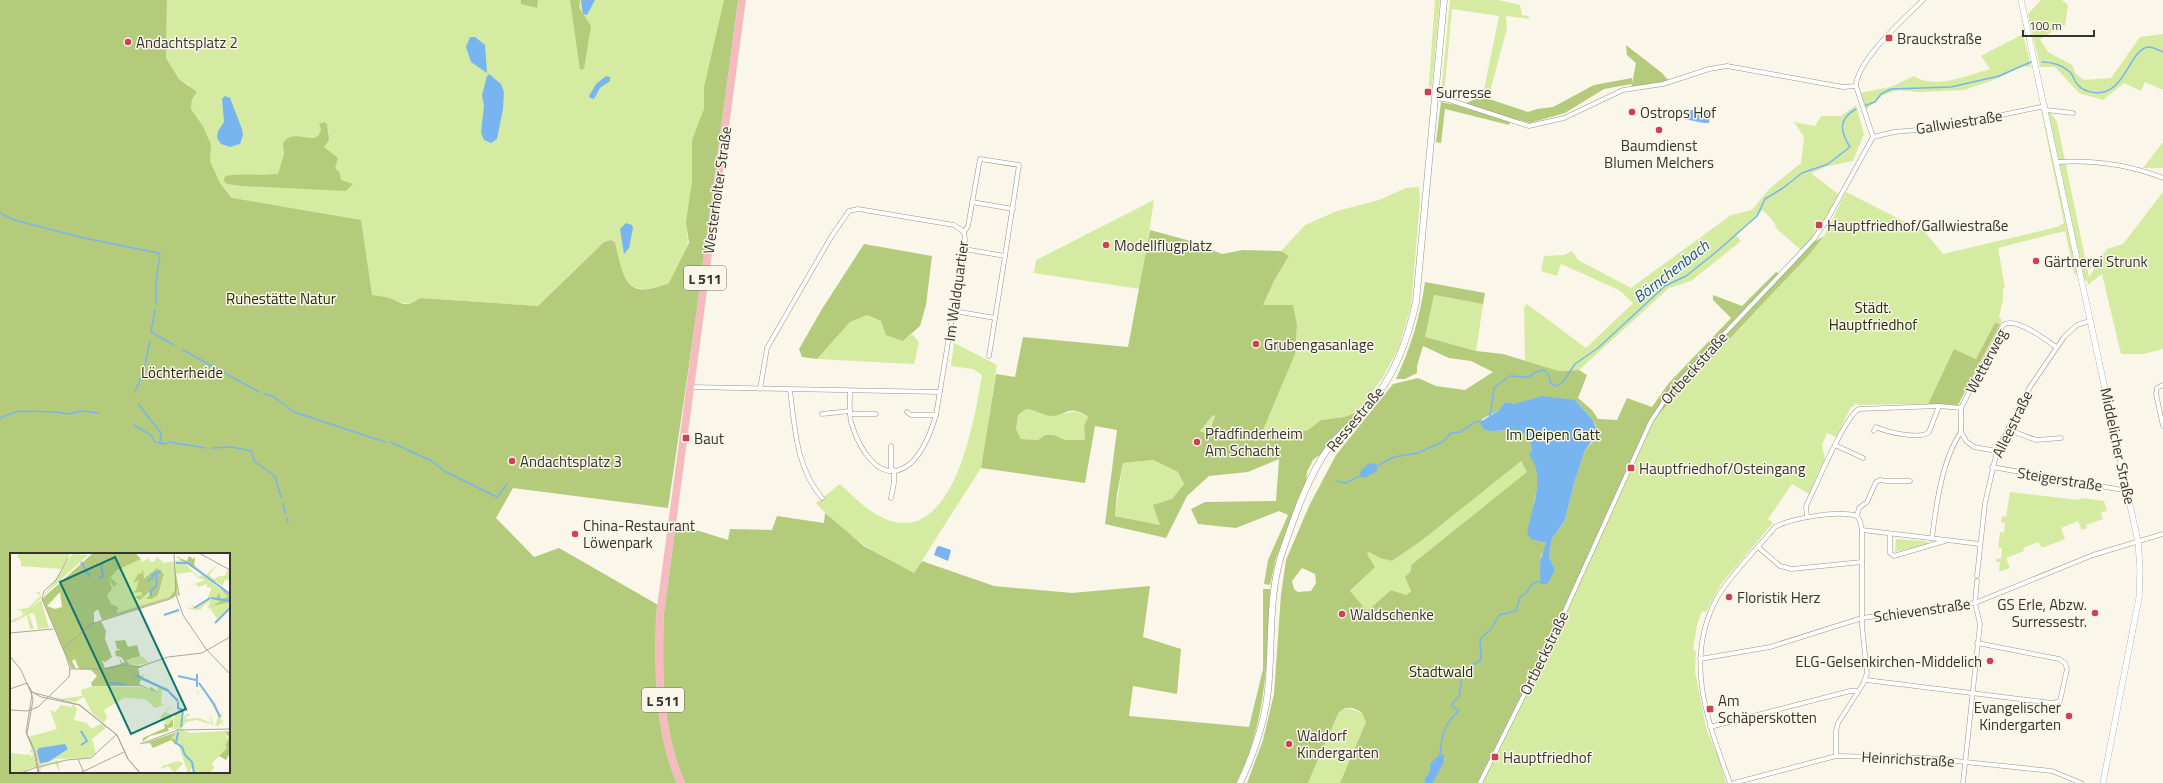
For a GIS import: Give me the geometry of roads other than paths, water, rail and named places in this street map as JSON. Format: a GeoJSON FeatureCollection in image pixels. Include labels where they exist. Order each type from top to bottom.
{"type":"FeatureCollection","features":[{"type":"Feature","properties":{"kind":"main road","name":"Westerholter Straße"},"geometry":{"type":"LineString","coordinates":[[681,783],[668,749],[659,653],[660,614],[742,0]]}},
{"type":"Feature","properties":{"kind":"main road","name":"Ressestraße"},"geometry":{"type":"LineString","coordinates":[[1240,783],[1251,756],[1268,692],[1273,588],[1285,543],[1309,484],[1321,460],[1332,444],[1370,404],[1384,384],[1401,353],[1410,327],[1416,302],[1444,0]]}},
{"type":"Feature","properties":{"kind":"street"},"geometry":{"type":"LineString","coordinates":[[1873,137],[1856,86],[1857,78],[1873,52],[1923,0]]}},
{"type":"Feature","properties":{"kind":"street","name":"Middelicher Straße"},"geometry":{"type":"LineString","coordinates":[[2021,0],[2138,542],[2140,569],[2139,598],[2103,783]]}},
{"type":"Feature","properties":{"kind":"street"},"geometry":{"type":"LineString","coordinates":[[1435,98],[1449,100],[1529,126],[1564,118],[1623,90],[1663,84],[1709,69],[1727,66],[1843,87],[1856,86]]}},
{"type":"Feature","properties":{"kind":"street"},"geometry":{"type":"LineString","coordinates":[[2053,110],[2055,104]]}},
{"type":"Feature","properties":{"kind":"street"},"geometry":{"type":"LineString","coordinates":[[2045,108],[2072,112]]}},
{"type":"Feature","properties":{"kind":"street","name":"Gallwiestraße"},"geometry":{"type":"LineString","coordinates":[[1873,137],[1894,132],[1962,124],[2045,108]]}},
{"type":"Feature","properties":{"kind":"street","name":"Ortbeckstraße"},"geometry":{"type":"LineString","coordinates":[[1480,783],[1554,635],[1650,420],[1673,388],[1813,240],[1830,215],[1873,137]]}},
{"type":"Feature","properties":{"kind":"street"},"geometry":{"type":"LineString","coordinates":[[964,232],[968,226],[980,159],[1016,164],[1020,168],[989,356]]}},
{"type":"Feature","properties":{"kind":"street"},"geometry":{"type":"LineString","coordinates":[[2056,162],[2123,166],[2144,170],[2163,178]]}},
{"type":"Feature","properties":{"kind":"street"},"geometry":{"type":"LineString","coordinates":[[972,202],[1013,209]]}},
{"type":"Feature","properties":{"kind":"street","name":"Im Waldquartier"},"geometry":{"type":"LineString","coordinates":[[760,389],[767,348],[830,240],[849,211],[858,209],[954,225],[964,232],[964,249],[936,415],[927,440],[919,453],[908,465],[892,470]]}},
{"type":"Feature","properties":{"kind":"street"},"geometry":{"type":"LineString","coordinates":[[964,249],[1005,256]]}},
{"type":"Feature","properties":{"kind":"street"},"geometry":{"type":"LineString","coordinates":[[954,311],[995,318]]}},
{"type":"Feature","properties":{"kind":"street","name":"Alleestraße"},"geometry":{"type":"LineString","coordinates":[[1977,576],[1980,544],[1992,467],[1997,451],[2030,387],[2056,347],[2070,329],[2090,321]]}},
{"type":"Feature","properties":{"kind":"street","name":"Wetterweg"},"geometry":{"type":"LineString","coordinates":[[1961,432],[1961,408],[2003,325],[2006,323],[2016,323],[2032,331],[2056,347]]}},
{"type":"Feature","properties":{"kind":"street"},"geometry":{"type":"LineString","coordinates":[[2163,385],[2157,388],[2156,394],[2163,426]]}},
{"type":"Feature","properties":{"kind":"street"},"geometry":{"type":"LineString","coordinates":[[690,387],[940,392]]}},
{"type":"Feature","properties":{"kind":"street"},"geometry":{"type":"LineString","coordinates":[[790,390],[802,464],[812,486],[822,498]]}},
{"type":"Feature","properties":{"kind":"street"},"geometry":{"type":"LineString","coordinates":[[850,391],[850,413],[855,434],[866,456],[878,466],[892,470]]}},
{"type":"Feature","properties":{"kind":"street"},"geometry":{"type":"LineString","coordinates":[[1874,431],[1876,427],[1887,433],[1897,432],[1908,436],[1927,434],[1930,432],[1939,406]]}},
{"type":"Feature","properties":{"kind":"street"},"geometry":{"type":"LineString","coordinates":[[1807,517],[1806,506],[1852,412],[1859,409],[1939,406],[1961,408]]}},
{"type":"Feature","properties":{"kind":"street"},"geometry":{"type":"LineString","coordinates":[[907,412],[911,415],[936,415]]}},
{"type":"Feature","properties":{"kind":"street"},"geometry":{"type":"LineString","coordinates":[[822,414],[876,414]]}},
{"type":"Feature","properties":{"kind":"street"},"geometry":{"type":"LineString","coordinates":[[2009,430],[2036,440],[2061,438]]}},
{"type":"Feature","properties":{"kind":"street"},"geometry":{"type":"LineString","coordinates":[[1932,538],[1939,493],[1953,442],[1961,432],[1966,441],[1974,447],[1997,451]]}},
{"type":"Feature","properties":{"kind":"street"},"geometry":{"type":"LineString","coordinates":[[1835,445],[1863,458]]}},
{"type":"Feature","properties":{"kind":"street"},"geometry":{"type":"LineString","coordinates":[[891,446],[894,483],[891,498]]}},
{"type":"Feature","properties":{"kind":"street","name":"Steigerstraße"},"geometry":{"type":"LineString","coordinates":[[1992,467],[2128,491]]}},
{"type":"Feature","properties":{"kind":"street"},"geometry":{"type":"LineString","coordinates":[[1836,756],[1836,731],[1838,723],[1866,680],[1867,673],[1862,618],[1862,530],[1857,516],[1859,508],[1867,502],[1876,482],[1880,480],[1910,481]]}},
{"type":"Feature","properties":{"kind":"street"},"geometry":{"type":"LineString","coordinates":[[1730,783],[1710,727],[1700,673],[1700,659],[1704,631],[1717,598],[1775,527],[1786,521],[1807,517],[1849,514],[1857,516]]}},
{"type":"Feature","properties":{"kind":"street"},"geometry":{"type":"LineString","coordinates":[[1862,530],[1980,544]]}},
{"type":"Feature","properties":{"kind":"street"},"geometry":{"type":"LineString","coordinates":[[1890,534],[1890,553],[1894,556],[1947,540]]}},
{"type":"Feature","properties":{"kind":"street","name":"Schievenstraße"},"geometry":{"type":"LineString","coordinates":[[1700,659],[1770,647],[1862,618],[1974,603],[2093,555],[2163,534]]}},
{"type":"Feature","properties":{"kind":"street"},"geometry":{"type":"LineString","coordinates":[[1758,547],[1780,566],[1792,569],[1862,562]]}},
{"type":"Feature","properties":{"kind":"street"},"geometry":{"type":"LineString","coordinates":[[1963,783],[1980,624],[1974,603],[1977,581]]}},
{"type":"Feature","properties":{"kind":"street"},"geometry":{"type":"LineString","coordinates":[[1866,680],[2052,703],[2060,701],[2067,670],[2065,663],[2059,659],[1977,643]]}},
{"type":"Feature","properties":{"kind":"street"},"geometry":{"type":"LineString","coordinates":[[1710,727],[1850,691],[1858,691]]}},
{"type":"Feature","properties":{"kind":"street","name":"Heinrichstraße"},"geometry":{"type":"LineString","coordinates":[[1734,783],[1836,756],[1927,758],[2052,771],[2081,783]]}},
{"type":"Feature","properties":{"kind":"water"},"geometry":{"type":"Polygon","coordinates":[[[581,0],[595,0],[587,15],[583,14],[581,0]]]}},
{"type":"Feature","properties":{"kind":"water"},"geometry":{"type":"Polygon","coordinates":[[[470,37],[475,37],[485,45],[487,73],[471,62],[466,47],[470,37]]]}},
{"type":"Feature","properties":{"kind":"water"},"geometry":{"type":"Polygon","coordinates":[[[489,74],[501,84],[504,92],[503,109],[497,139],[491,143],[484,140],[481,133],[484,105],[482,95],[487,76],[489,74]]]}},
{"type":"Feature","properties":{"kind":"water"},"geometry":{"type":"Polygon","coordinates":[[[606,76],[610,77],[610,81],[600,88],[594,99],[590,98],[589,96],[596,84],[606,76]]]}},
{"type":"Feature","properties":{"kind":"water"},"geometry":{"type":"Polygon","coordinates":[[[225,96],[230,98],[243,135],[240,144],[230,147],[221,144],[217,138],[218,131],[224,122],[222,99],[225,96]]]}},
{"type":"Feature","properties":{"kind":"water"},"geometry":{"type":"Polygon","coordinates":[[[1686,109],[1710,113],[1709,123],[1684,119],[1684,111],[1686,109]]]}},
{"type":"Feature","properties":{"kind":"water"},"geometry":{"type":"Polygon","coordinates":[[[626,223],[632,225],[633,228],[629,248],[624,254],[620,229],[626,223]]]}},
{"type":"Feature","properties":{"kind":"water"},"geometry":{"type":"Polygon","coordinates":[[[1542,396],[1575,400],[1593,420],[1598,433],[1585,450],[1574,484],[1565,520],[1552,539],[1549,556],[1555,570],[1547,584],[1541,584],[1540,573],[1541,558],[1546,543],[1533,540],[1527,534],[1537,483],[1537,473],[1529,455],[1532,450],[1530,442],[1521,430],[1490,431],[1483,429],[1480,422],[1498,411],[1505,402],[1514,404],[1542,396]]]}},
{"type":"Feature","properties":{"kind":"water"},"geometry":{"type":"Polygon","coordinates":[[[1374,463],[1377,466],[1377,471],[1364,478],[1360,476],[1361,470],[1368,464],[1374,463]]]}},
{"type":"Feature","properties":{"kind":"water"},"geometry":{"type":"Polygon","coordinates":[[[939,546],[951,550],[948,561],[934,555],[937,547],[939,546]]]}},
{"type":"Feature","properties":{"kind":"water"},"geometry":{"type":"Polygon","coordinates":[[[1440,754],[1444,755],[1444,762],[1433,783],[1425,783],[1424,779],[1429,773],[1430,764],[1440,754]]]}},
{"type":"Feature","properties":{"kind":"waterway"},"geometry":{"type":"LineString","coordinates":[[2042,62],[2057,64],[2064,67],[2071,74],[2077,84],[2083,89],[2094,93],[2101,93],[2111,89],[2117,83],[2142,49],[2150,47],[2163,52]]}},
{"type":"Feature","properties":{"kind":"waterway"},"geometry":{"type":"LineString","coordinates":[[1864,106],[1875,102],[1881,94],[1891,89],[1951,87],[1999,76],[2031,62]]}},
{"type":"Feature","properties":{"kind":"waterway","name":"Börnchenbach"},"geometry":{"type":"LineString","coordinates":[[1490,416],[1494,388],[1509,376],[1528,377],[1536,372],[1544,370],[1549,376],[1551,384],[1557,386],[1563,382],[1575,364],[1598,348],[1665,286],[1686,276],[1757,216],[1765,199],[1783,188],[1802,173],[1828,164],[1850,147],[1844,136],[1842,126],[1846,117],[1856,109]]}},
{"type":"Feature","properties":{"kind":"waterway"},"geometry":{"type":"LineString","coordinates":[[0,213],[14,220],[84,238],[160,254],[156,281],[156,304]]}},
{"type":"Feature","properties":{"kind":"waterway"},"geometry":{"type":"LineString","coordinates":[[155,310],[151,332],[174,345]]}},
{"type":"Feature","properties":{"kind":"waterway"},"geometry":{"type":"LineString","coordinates":[[135,392],[144,370],[150,341]]}},
{"type":"Feature","properties":{"kind":"waterway"},"geometry":{"type":"LineString","coordinates":[[183,350],[259,392]]}},
{"type":"Feature","properties":{"kind":"waterway"},"geometry":{"type":"LineString","coordinates":[[264,394],[273,396],[294,412],[385,442]]}},
{"type":"Feature","properties":{"kind":"waterway"},"geometry":{"type":"LineString","coordinates":[[138,404],[161,433],[160,443]]}},
{"type":"Feature","properties":{"kind":"waterway"},"geometry":{"type":"LineString","coordinates":[[0,418],[19,411],[56,412],[68,414],[82,411],[98,413]]}},
{"type":"Feature","properties":{"kind":"waterway"},"geometry":{"type":"LineString","coordinates":[[1377,466],[1394,457],[1418,453],[1444,441],[1451,433],[1460,432],[1477,421],[1480,422]]}},
{"type":"Feature","properties":{"kind":"waterway"},"geometry":{"type":"LineString","coordinates":[[134,425],[152,436],[155,442],[166,444],[169,442],[206,448]]}},
{"type":"Feature","properties":{"kind":"waterway"},"geometry":{"type":"LineString","coordinates":[[390,442],[430,460],[446,472],[497,497],[507,484]]}},
{"type":"Feature","properties":{"kind":"waterway"},"geometry":{"type":"LineString","coordinates":[[212,448],[232,447],[251,451],[255,462],[275,476],[281,497]]}},
{"type":"Feature","properties":{"kind":"waterway"},"geometry":{"type":"LineString","coordinates":[[1336,481],[1345,483],[1360,476]]}},
{"type":"Feature","properties":{"kind":"waterway"},"geometry":{"type":"LineString","coordinates":[[283,504],[285,513]]}},
{"type":"Feature","properties":{"kind":"waterway"},"geometry":{"type":"LineString","coordinates":[[287,518],[288,523]]}},
{"type":"Feature","properties":{"kind":"waterway"},"geometry":{"type":"LineString","coordinates":[[1440,754],[1441,742],[1447,725],[1459,711],[1452,706],[1454,701],[1459,697],[1462,675],[1472,665],[1481,660],[1480,639],[1492,628],[1499,615],[1516,611],[1520,597],[1526,593],[1533,583],[1541,581]]}},
{"type":"Feature","properties":{"kind":"place","name":"Brauckstraße"},"geometry":{"type":"Point","coordinates":[1889,38]}},
{"type":"Feature","properties":{"kind":"place","name":"Andachtsplatz 2"},"geometry":{"type":"Point","coordinates":[128,42]}},
{"type":"Feature","properties":{"kind":"place","name":"Surresse"},"geometry":{"type":"Point","coordinates":[1428,92]}},
{"type":"Feature","properties":{"kind":"place","name":"Ostrops Hof"},"geometry":{"type":"Point","coordinates":[1632,112]}},
{"type":"Feature","properties":{"kind":"place","name":"Baumdienst Blumen Melchers"},"geometry":{"type":"Point","coordinates":[1659,130]}},
{"type":"Feature","properties":{"kind":"place","name":"Hauptfriedhof/Gallwiestraße"},"geometry":{"type":"Point","coordinates":[1819,225]}},
{"type":"Feature","properties":{"kind":"place","name":"Modellflugplatz"},"geometry":{"type":"Point","coordinates":[1106,245]}},
{"type":"Feature","properties":{"kind":"place","name":"Gärtnerei Strunk"},"geometry":{"type":"Point","coordinates":[2036,261]}},
{"type":"Feature","properties":{"kind":"place","name":"Grubengasanlage"},"geometry":{"type":"Point","coordinates":[1256,344]}},
{"type":"Feature","properties":{"kind":"place","name":"Baut"},"geometry":{"type":"Point","coordinates":[686,438]}},
{"type":"Feature","properties":{"kind":"place","name":"Pfadfinderheim Am Schacht"},"geometry":{"type":"Point","coordinates":[1197,442]}},
{"type":"Feature","properties":{"kind":"place","name":"Andachtsplatz 3"},"geometry":{"type":"Point","coordinates":[512,461]}},
{"type":"Feature","properties":{"kind":"place","name":"Hauptfriedhof/Osteingang"},"geometry":{"type":"Point","coordinates":[1631,468]}},
{"type":"Feature","properties":{"kind":"place","name":"China-Restaurant Löwenpark"},"geometry":{"type":"Point","coordinates":[575,534]}},
{"type":"Feature","properties":{"kind":"place","name":"Floristik Herz"},"geometry":{"type":"Point","coordinates":[1729,597]}},
{"type":"Feature","properties":{"kind":"place","name":"GS Erle, Abzw. Surressestr."},"geometry":{"type":"Point","coordinates":[2095,613]}},
{"type":"Feature","properties":{"kind":"place","name":"Waldschenke"},"geometry":{"type":"Point","coordinates":[1342,614]}},
{"type":"Feature","properties":{"kind":"place","name":"ELG-Gelsenkirchen-Middelich"},"geometry":{"type":"Point","coordinates":[1990,661]}},
{"type":"Feature","properties":{"kind":"place","name":"Am Schäperskotten"},"geometry":{"type":"Point","coordinates":[1710,709]}},
{"type":"Feature","properties":{"kind":"place","name":"Evangelischer Kindergarten"},"geometry":{"type":"Point","coordinates":[2069,716]}},
{"type":"Feature","properties":{"kind":"place","name":"Waldorf Kindergarten"},"geometry":{"type":"Point","coordinates":[1289,744]}},
{"type":"Feature","properties":{"kind":"place","name":"Hauptfriedhof"},"geometry":{"type":"Point","coordinates":[1495,757]}},
{"type":"Feature","properties":{"kind":"park label","name":"Ruhestätte Natur"},"geometry":{"type":"Point","coordinates":[281,298]}},
{"type":"Feature","properties":{"kind":"park label","name":"Städt. Hauptfriedhof"},"geometry":{"type":"Point","coordinates":[1873,316]}},
{"type":"Feature","properties":{"kind":"park label","name":"Löchterheide"},"geometry":{"type":"Point","coordinates":[182,372]}},
{"type":"Feature","properties":{"kind":"park label","name":"Im Deipen Gatt"},"geometry":{"type":"Point","coordinates":[1553,434]}},
{"type":"Feature","properties":{"kind":"park label","name":"Stadtwald"},"geometry":{"type":"Point","coordinates":[1441,671]}}]}
